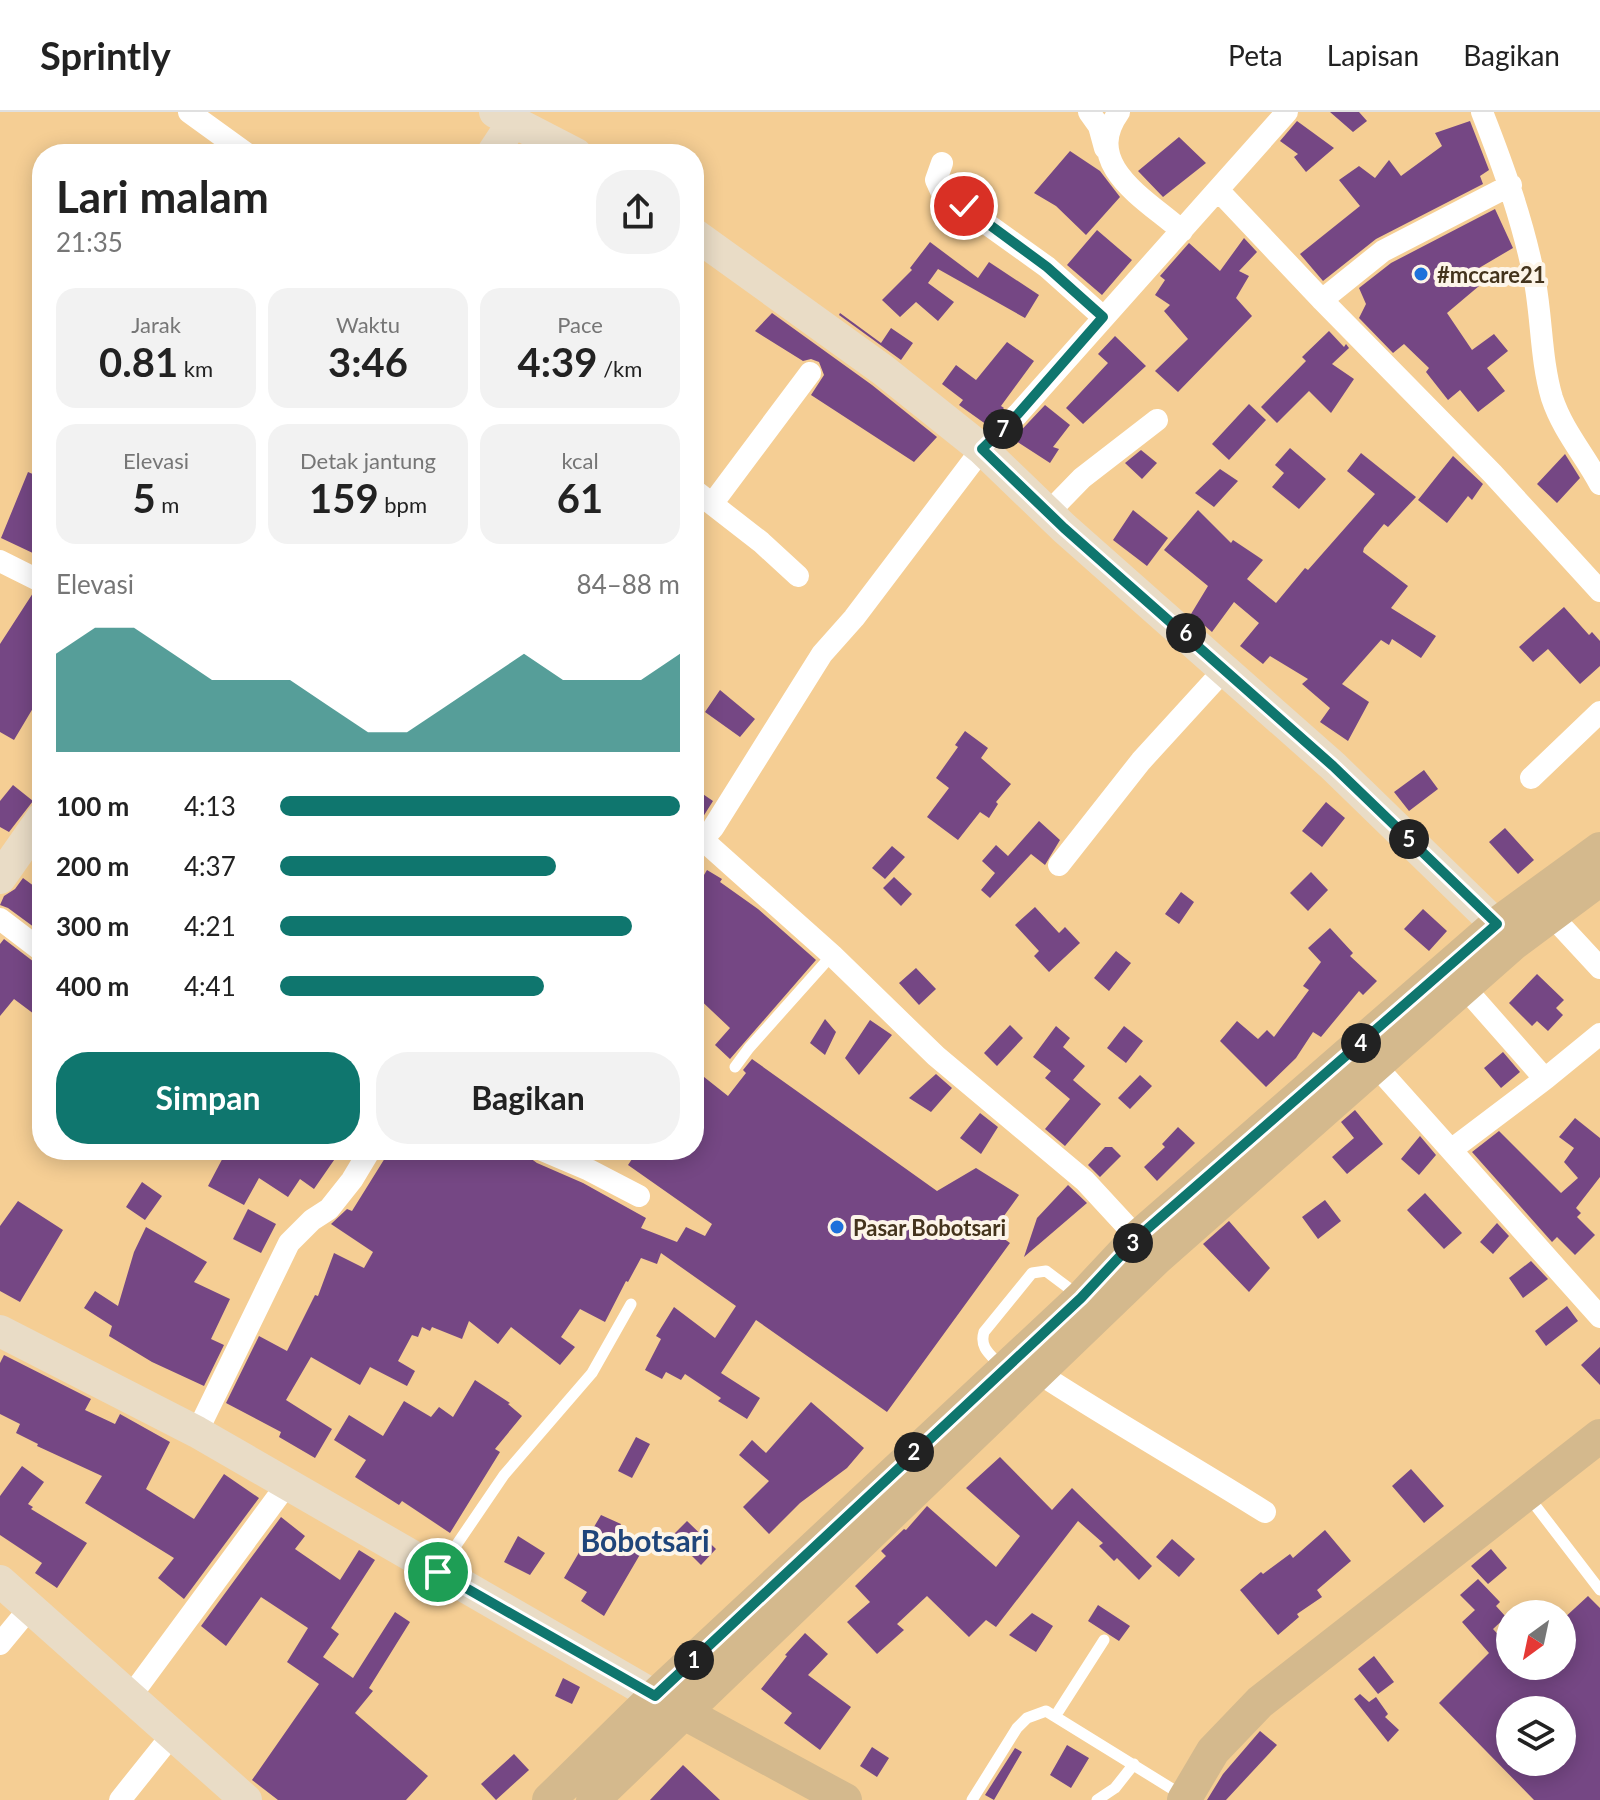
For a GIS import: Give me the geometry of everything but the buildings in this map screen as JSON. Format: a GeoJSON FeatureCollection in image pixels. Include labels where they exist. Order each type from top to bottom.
{"type":"FeatureCollection","features":[{"type":"Feature","properties":{"kind":"main road"},"geometry":{"type":"LineString","coordinates":[[549,1800],[669,1705],[1021,1376],[1148,1248],[1600,849]]}},
{"type":"Feature","properties":{"kind":"main road"},"geometry":{"type":"LineString","coordinates":[[1021,1376],[1081,1298],[1148,1248],[1375,1065],[1464,987],[1506,933],[1550,914],[1600,879]]}},
{"type":"Feature","properties":{"kind":"main road"},"geometry":{"type":"LineString","coordinates":[[1185,1799],[1213,1751],[1260,1702],[1600,1436]]}},
{"type":"Feature","properties":{"kind":"main road"},"geometry":{"type":"LineString","coordinates":[[593,1800],[669,1705]]}},
{"type":"Feature","properties":{"kind":"main road"},"geometry":{"type":"LineString","coordinates":[[669,1705],[845,1800]]}},
{"type":"Feature","properties":{"kind":"street"},"geometry":{"type":"LineString","coordinates":[[189,112],[233,144]]}},
{"type":"Feature","properties":{"kind":"street"},"geometry":{"type":"LineString","coordinates":[[1089,112],[1099,126],[1114,169],[1182,231]]}},
{"type":"Feature","properties":{"kind":"street"},"geometry":{"type":"LineString","coordinates":[[1106,149],[1107,136],[1119,112]]}},
{"type":"Feature","properties":{"kind":"street"},"geometry":{"type":"LineString","coordinates":[[704,830],[723,813],[822,654],[854,618],[982,449],[1018,414],[1287,112]]}},
{"type":"Feature","properties":{"kind":"street"},"geometry":{"type":"LineString","coordinates":[[1482,112],[1511,185],[1535,282],[1552,396],[1570,439],[1600,484]]}},
{"type":"Feature","properties":{"kind":"street"},"geometry":{"type":"LineString","coordinates":[[495,144],[504,117],[557,144]]}},
{"type":"Feature","properties":{"kind":"street"},"geometry":{"type":"LineString","coordinates":[[942,163],[936,180],[941,191],[1047,267],[1103,317]]}},
{"type":"Feature","properties":{"kind":"street"},"geometry":{"type":"LineString","coordinates":[[1322,300],[1383,251],[1511,185]]}},
{"type":"Feature","properties":{"kind":"street"},"geometry":{"type":"LineString","coordinates":[[1218,190],[1498,479],[1600,591]]}},
{"type":"Feature","properties":{"kind":"street"},"geometry":{"type":"LineString","coordinates":[[704,241],[883,370],[982,449],[1048,513],[1341,774],[1506,933]]}},
{"type":"Feature","properties":{"kind":"street"},"geometry":{"type":"LineString","coordinates":[[712,504],[810,373]]}},
{"type":"Feature","properties":{"kind":"street"},"geometry":{"type":"LineString","coordinates":[[1048,513],[1082,478],[1157,420]]}},
{"type":"Feature","properties":{"kind":"street"},"geometry":{"type":"LineString","coordinates":[[704,498],[761,542],[798,576]]}},
{"type":"Feature","properties":{"kind":"street"},"geometry":{"type":"LineString","coordinates":[[0,561],[32,577]]}},
{"type":"Feature","properties":{"kind":"street"},"geometry":{"type":"LineString","coordinates":[[1059,865],[1141,761],[1225,669]]}},
{"type":"Feature","properties":{"kind":"street"},"geometry":{"type":"LineString","coordinates":[[1531,778],[1600,712]]}},
{"type":"Feature","properties":{"kind":"street"},"geometry":{"type":"LineString","coordinates":[[0,878],[32,832]]}},
{"type":"Feature","properties":{"kind":"street"},"geometry":{"type":"LineString","coordinates":[[704,842],[832,955],[936,1056],[1085,1181],[1148,1248]]}},
{"type":"Feature","properties":{"kind":"street"},"geometry":{"type":"LineString","coordinates":[[1550,914],[1600,968]]}},
{"type":"Feature","properties":{"kind":"street"},"geometry":{"type":"LineString","coordinates":[[0,919],[32,943]]}},
{"type":"Feature","properties":{"kind":"street"},"geometry":{"type":"LineString","coordinates":[[1464,987],[1545,1079]]}},
{"type":"Feature","properties":{"kind":"street"},"geometry":{"type":"LineString","coordinates":[[1451,1150],[1600,1034]]}},
{"type":"Feature","properties":{"kind":"street"},"geometry":{"type":"LineString","coordinates":[[1375,1065],[1600,1317]]}},
{"type":"Feature","properties":{"kind":"street"},"geometry":{"type":"LineString","coordinates":[[197,1432],[289,1243],[312,1220],[329,1209],[364,1160]]}},
{"type":"Feature","properties":{"kind":"street"},"geometry":{"type":"LineString","coordinates":[[566,1160],[639,1196]]}},
{"type":"Feature","properties":{"kind":"street"},"geometry":{"type":"LineString","coordinates":[[0,1331],[197,1432],[669,1705]]}},
{"type":"Feature","properties":{"kind":"street"},"geometry":{"type":"LineString","coordinates":[[1021,1376],[1265,1512]]}},
{"type":"Feature","properties":{"kind":"street"},"geometry":{"type":"LineString","coordinates":[[131,1700],[288,1483]]}},
{"type":"Feature","properties":{"kind":"street"},"geometry":{"type":"LineString","coordinates":[[0,1581],[131,1700],[220,1800]]}},
{"type":"Feature","properties":{"kind":"street"},"geometry":{"type":"LineString","coordinates":[[6,1623],[246,1800]]}},
{"type":"Feature","properties":{"kind":"street"},"geometry":{"type":"LineString","coordinates":[[120,1800],[166,1741]]}},
{"type":"Feature","properties":{"kind":"lane"},"geometry":{"type":"LineString","coordinates":[[735,1067],[832,955]]}},
{"type":"Feature","properties":{"kind":"lane"},"geometry":{"type":"LineString","coordinates":[[1021,1376],[986,1351],[982,1339],[984,1332],[1032,1273],[1046,1271],[1081,1298]]}},
{"type":"Feature","properties":{"kind":"lane"},"geometry":{"type":"LineString","coordinates":[[438,1572],[504,1475],[602,1359],[631,1304]]}},
{"type":"Feature","properties":{"kind":"lane"},"geometry":{"type":"LineString","coordinates":[[1525,1493],[1600,1590]]}},
{"type":"Feature","properties":{"kind":"lane"},"geometry":{"type":"LineString","coordinates":[[1056,1715],[1104,1640]]}},
{"type":"Feature","properties":{"kind":"lane"},"geometry":{"type":"LineString","coordinates":[[975,1799],[1017,1728],[1027,1718],[1046,1711],[1185,1799]]}},
{"type":"Feature","properties":{"kind":"lane"},"geometry":{"type":"LineString","coordinates":[[1097,1800],[1115,1788],[1134,1764]]}},
{"type":"Feature","properties":{"kind":"place","name":"#mccare21"},"geometry":{"type":"Point","coordinates":[1421,274]}},
{"type":"Feature","properties":{"kind":"place","name":"Pasar Bobotsari"},"geometry":{"type":"Point","coordinates":[837,1227]}},
{"type":"Feature","properties":{"kind":"district","name":"Bobotsari"},"geometry":{"type":"Point","coordinates":[645,1540]}},
{"type":"Feature","properties":{"kind":"route"},"geometry":{"type":"LineString","coordinates":[[438,1572],[655,1696],[1081,1298],[1138,1237],[1497,924],[1333,766],[1064,528],[982,449],[1018,414],[1103,317],[1047,267],[964,206]]}}]}
